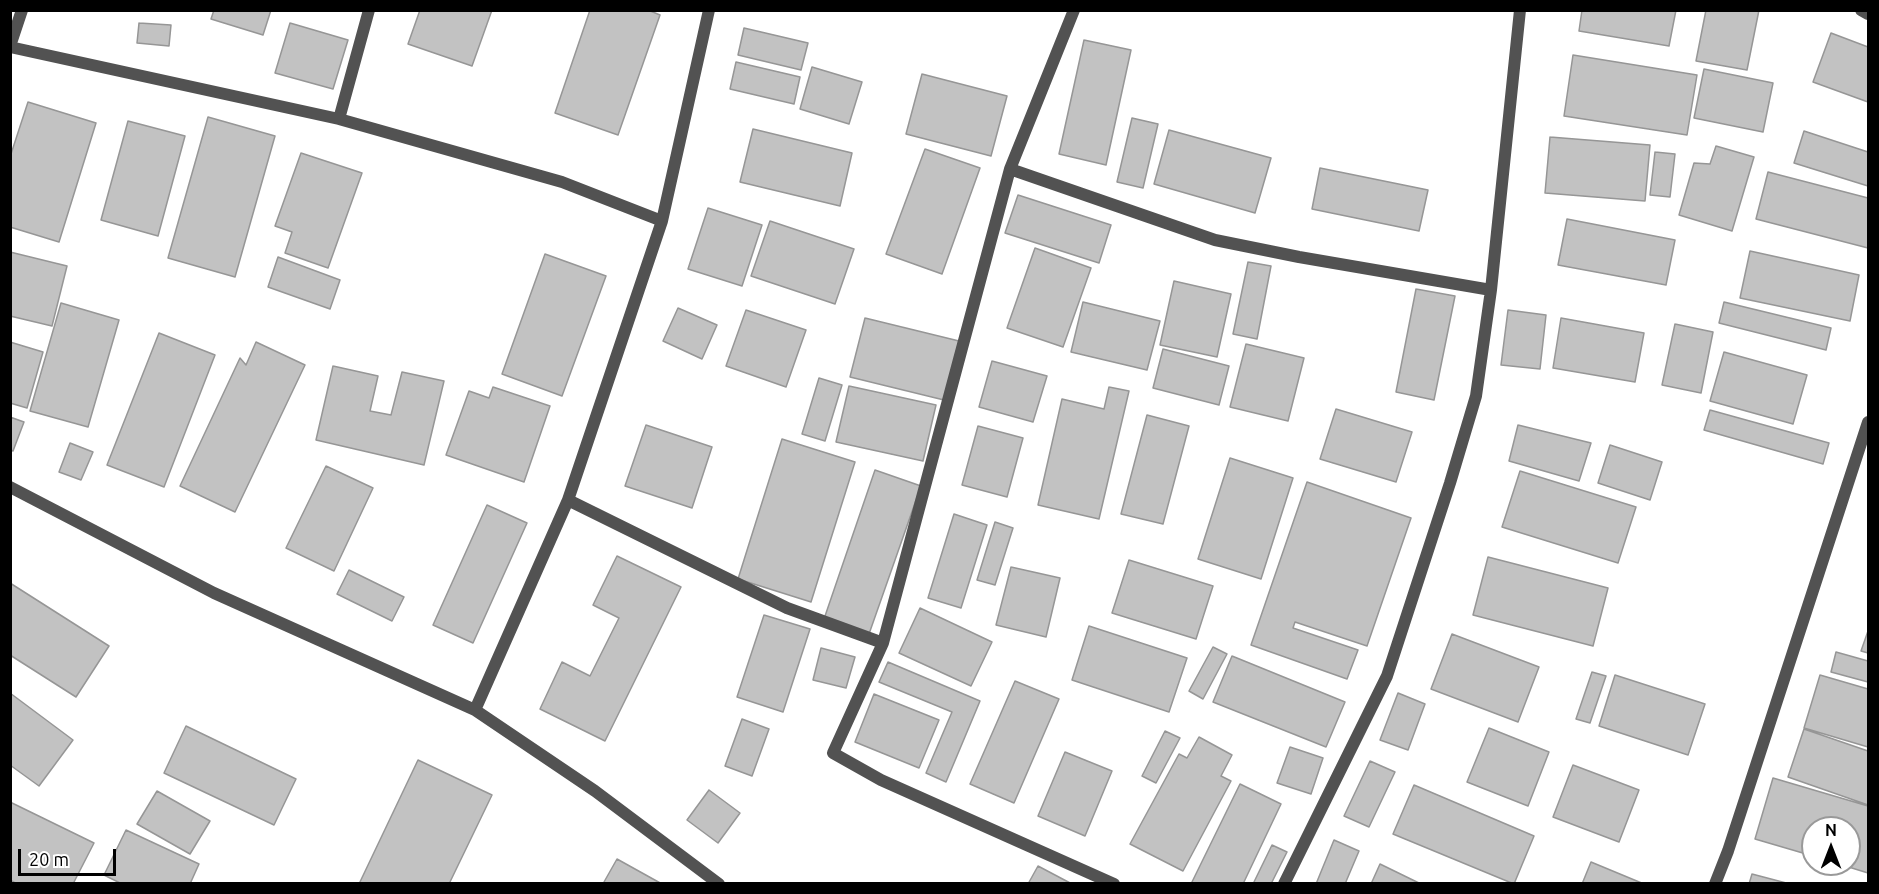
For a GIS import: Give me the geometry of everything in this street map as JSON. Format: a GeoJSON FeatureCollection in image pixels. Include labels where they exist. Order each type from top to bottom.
{"type":"FeatureCollection","features":[{"type":"Feature","properties":{"kind":"street"},"geometry":{"type":"LineString","coordinates":[[21,10],[10,46],[339,119],[562,182],[662,221]]}},
{"type":"Feature","properties":{"kind":"street"},"geometry":{"type":"LineString","coordinates":[[339,119],[369,10]]}},
{"type":"Feature","properties":{"kind":"street"},"geometry":{"type":"LineString","coordinates":[[475,710],[568,500],[662,221],[710,10]]}},
{"type":"Feature","properties":{"kind":"street"},"geometry":{"type":"LineString","coordinates":[[1074,10],[1010,170],[883,643],[833,753],[881,780],[1114,884]]}},
{"type":"Feature","properties":{"kind":"street"},"geometry":{"type":"LineString","coordinates":[[1284,884],[1387,676],[1476,396],[1491,290],[1520,10]]}},
{"type":"Feature","properties":{"kind":"street"},"geometry":{"type":"LineString","coordinates":[[1861,10],[1869,14]]}},
{"type":"Feature","properties":{"kind":"street"},"geometry":{"type":"LineString","coordinates":[[1010,170],[1215,240],[1491,290]]}},
{"type":"Feature","properties":{"kind":"street"},"geometry":{"type":"LineString","coordinates":[[1715,884],[1864,454],[1869,422]]}},
{"type":"Feature","properties":{"kind":"street"},"geometry":{"type":"LineString","coordinates":[[10,488],[214,593],[475,710],[595,790],[719,884]]}},
{"type":"Feature","properties":{"kind":"street"},"geometry":{"type":"LineString","coordinates":[[568,500],[787,608],[883,643]]}},
{"type":"Feature","properties":{"kind":"building"},"geometry":{"type":"Polygon","coordinates":[[[214,10],[271,10],[263,35],[211,19],[214,10]]]}},
{"type":"Feature","properties":{"kind":"building"},"geometry":{"type":"Polygon","coordinates":[[[420,10],[492,10],[472,66],[408,44],[420,10]]]}},
{"type":"Feature","properties":{"kind":"building"},"geometry":{"type":"Polygon","coordinates":[[[590,10],[648,10],[660,15],[618,135],[555,113],[590,10]]]}},
{"type":"Feature","properties":{"kind":"building"},"geometry":{"type":"Polygon","coordinates":[[[1582,10],[1676,10],[1669,46],[1579,31],[1582,10]]]}},
{"type":"Feature","properties":{"kind":"building"},"geometry":{"type":"Polygon","coordinates":[[[1706,10],[1759,10],[1747,70],[1696,61],[1706,10]]]}},
{"type":"Feature","properties":{"kind":"building"},"geometry":{"type":"Polygon","coordinates":[[[139,23],[171,25],[169,46],[137,43],[139,23]]]}},
{"type":"Feature","properties":{"kind":"building"},"geometry":{"type":"Polygon","coordinates":[[[290,23],[348,40],[333,89],[275,73],[290,23]]]}},
{"type":"Feature","properties":{"kind":"building"},"geometry":{"type":"Polygon","coordinates":[[[744,28],[808,43],[801,70],[738,55],[744,28]]]}},
{"type":"Feature","properties":{"kind":"building"},"geometry":{"type":"Polygon","coordinates":[[[1831,33],[1868,47],[1868,102],[1813,82],[1831,33]]]}},
{"type":"Feature","properties":{"kind":"building"},"geometry":{"type":"Polygon","coordinates":[[[1084,40],[1131,50],[1106,165],[1059,154],[1084,40]]]}},
{"type":"Feature","properties":{"kind":"building"},"geometry":{"type":"Polygon","coordinates":[[[1573,55],[1697,75],[1687,135],[1564,116],[1573,55]]]}},
{"type":"Feature","properties":{"kind":"building"},"geometry":{"type":"Polygon","coordinates":[[[736,62],[800,77],[794,104],[730,89],[736,62]]]}},
{"type":"Feature","properties":{"kind":"building"},"geometry":{"type":"Polygon","coordinates":[[[812,67],[862,82],[849,124],[800,109],[812,67]]]}},
{"type":"Feature","properties":{"kind":"building"},"geometry":{"type":"Polygon","coordinates":[[[1704,69],[1773,83],[1763,132],[1694,118],[1704,69]]]}},
{"type":"Feature","properties":{"kind":"building"},"geometry":{"type":"Polygon","coordinates":[[[922,74],[1007,96],[991,156],[906,134],[922,74]]]}},
{"type":"Feature","properties":{"kind":"building"},"geometry":{"type":"Polygon","coordinates":[[[28,102],[96,123],[59,242],[10,227],[10,157],[28,102]]]}},
{"type":"Feature","properties":{"kind":"building"},"geometry":{"type":"Polygon","coordinates":[[[208,117],[275,136],[235,277],[168,258],[208,117]]]}},
{"type":"Feature","properties":{"kind":"building"},"geometry":{"type":"Polygon","coordinates":[[[1132,118],[1158,124],[1143,188],[1117,182],[1132,118]]]}},
{"type":"Feature","properties":{"kind":"building"},"geometry":{"type":"Polygon","coordinates":[[[128,121],[185,136],[158,236],[101,220],[128,121]]]}},
{"type":"Feature","properties":{"kind":"building"},"geometry":{"type":"Polygon","coordinates":[[[753,129],[852,153],[840,206],[740,182],[753,129]]]}},
{"type":"Feature","properties":{"kind":"building"},"geometry":{"type":"Polygon","coordinates":[[[1169,130],[1271,158],[1255,213],[1154,184],[1169,130]]]}},
{"type":"Feature","properties":{"kind":"building"},"geometry":{"type":"Polygon","coordinates":[[[1804,131],[1868,152],[1868,186],[1794,163],[1804,131]]]}},
{"type":"Feature","properties":{"kind":"building"},"geometry":{"type":"Polygon","coordinates":[[[1550,137],[1650,145],[1645,201],[1545,193],[1550,137]]]}},
{"type":"Feature","properties":{"kind":"building"},"geometry":{"type":"Polygon","coordinates":[[[1716,146],[1754,157],[1732,231],[1679,215],[1694,163],[1710,164],[1716,146]]]}},
{"type":"Feature","properties":{"kind":"building"},"geometry":{"type":"Polygon","coordinates":[[[925,149],[980,168],[942,274],[886,254],[925,149]]]}},
{"type":"Feature","properties":{"kind":"building"},"geometry":{"type":"Polygon","coordinates":[[[1655,152],[1675,154],[1670,197],[1650,195],[1655,152]]]}},
{"type":"Feature","properties":{"kind":"building"},"geometry":{"type":"Polygon","coordinates":[[[301,153],[362,173],[328,268],[285,253],[292,232],[275,226],[301,153]]]}},
{"type":"Feature","properties":{"kind":"building"},"geometry":{"type":"Polygon","coordinates":[[[1320,168],[1428,190],[1419,231],[1312,209],[1320,168]]]}},
{"type":"Feature","properties":{"kind":"building"},"geometry":{"type":"Polygon","coordinates":[[[1768,172],[1868,198],[1868,248],[1756,219],[1768,172]]]}},
{"type":"Feature","properties":{"kind":"building"},"geometry":{"type":"Polygon","coordinates":[[[1018,195],[1111,225],[1099,263],[1005,233],[1018,195]]]}},
{"type":"Feature","properties":{"kind":"building"},"geometry":{"type":"Polygon","coordinates":[[[708,208],[762,225],[742,286],[688,269],[708,208]]]}},
{"type":"Feature","properties":{"kind":"building"},"geometry":{"type":"Polygon","coordinates":[[[1567,219],[1675,240],[1666,285],[1558,265],[1567,219]]]}},
{"type":"Feature","properties":{"kind":"building"},"geometry":{"type":"Polygon","coordinates":[[[770,221],[854,249],[835,304],[751,276],[770,221]]]}},
{"type":"Feature","properties":{"kind":"building"},"geometry":{"type":"Polygon","coordinates":[[[1035,248],[1091,268],[1063,347],[1007,328],[1035,248]]]}},
{"type":"Feature","properties":{"kind":"building"},"geometry":{"type":"Polygon","coordinates":[[[1750,251],[1859,275],[1850,321],[1740,298],[1750,251]]]}},
{"type":"Feature","properties":{"kind":"building"},"geometry":{"type":"Polygon","coordinates":[[[10,252],[67,266],[52,326],[10,316],[10,252]]]}},
{"type":"Feature","properties":{"kind":"building"},"geometry":{"type":"Polygon","coordinates":[[[545,254],[606,276],[562,396],[502,374],[545,254]]]}},
{"type":"Feature","properties":{"kind":"building"},"geometry":{"type":"Polygon","coordinates":[[[278,257],[340,280],[330,309],[268,287],[278,257]]]}},
{"type":"Feature","properties":{"kind":"building"},"geometry":{"type":"Polygon","coordinates":[[[1248,262],[1271,266],[1257,339],[1233,334],[1248,262]]]}},
{"type":"Feature","properties":{"kind":"building"},"geometry":{"type":"Polygon","coordinates":[[[1174,281],[1231,294],[1217,357],[1160,345],[1174,281]]]}},
{"type":"Feature","properties":{"kind":"building"},"geometry":{"type":"Polygon","coordinates":[[[1416,289],[1455,296],[1434,400],[1396,392],[1416,289]]]}},
{"type":"Feature","properties":{"kind":"building"},"geometry":{"type":"Polygon","coordinates":[[[1083,302],[1160,321],[1147,370],[1071,352],[1083,302]]]}},
{"type":"Feature","properties":{"kind":"building"},"geometry":{"type":"Polygon","coordinates":[[[1724,302],[1831,328],[1826,350],[1719,323],[1724,302]]]}},
{"type":"Feature","properties":{"kind":"building"},"geometry":{"type":"Polygon","coordinates":[[[61,303],[119,320],[88,427],[30,411],[61,303]]]}},
{"type":"Feature","properties":{"kind":"building"},"geometry":{"type":"Polygon","coordinates":[[[678,308],[717,325],[702,359],[663,341],[678,308]]]}},
{"type":"Feature","properties":{"kind":"building"},"geometry":{"type":"Polygon","coordinates":[[[746,310],[806,330],[786,387],[726,366],[746,310]]]}},
{"type":"Feature","properties":{"kind":"building"},"geometry":{"type":"Polygon","coordinates":[[[1508,310],[1546,315],[1540,369],[1501,365],[1508,310]]]}},
{"type":"Feature","properties":{"kind":"building"},"geometry":{"type":"Polygon","coordinates":[[[865,318],[959,341],[944,400],[850,377],[865,318]]]}},
{"type":"Feature","properties":{"kind":"building"},"geometry":{"type":"Polygon","coordinates":[[[1561,318],[1644,333],[1635,382],[1553,368],[1561,318]]]}},
{"type":"Feature","properties":{"kind":"building"},"geometry":{"type":"Polygon","coordinates":[[[1675,324],[1713,332],[1701,393],[1662,385],[1675,324]]]}},
{"type":"Feature","properties":{"kind":"building"},"geometry":{"type":"Polygon","coordinates":[[[159,333],[215,355],[164,487],[107,465],[159,333]]]}},
{"type":"Feature","properties":{"kind":"building"},"geometry":{"type":"Polygon","coordinates":[[[10,342],[43,352],[27,408],[10,403],[10,342]]]}},
{"type":"Feature","properties":{"kind":"building"},"geometry":{"type":"Polygon","coordinates":[[[256,342],[305,365],[235,512],[180,486],[240,358],[246,365],[256,342]]]}},
{"type":"Feature","properties":{"kind":"building"},"geometry":{"type":"Polygon","coordinates":[[[1246,344],[1304,358],[1288,421],[1230,407],[1246,344]]]}},
{"type":"Feature","properties":{"kind":"building"},"geometry":{"type":"Polygon","coordinates":[[[1163,349],[1229,366],[1219,405],[1153,388],[1163,349]]]}},
{"type":"Feature","properties":{"kind":"building"},"geometry":{"type":"Polygon","coordinates":[[[1724,352],[1807,375],[1793,424],[1710,401],[1724,352]]]}},
{"type":"Feature","properties":{"kind":"building"},"geometry":{"type":"Polygon","coordinates":[[[992,361],[1047,376],[1033,422],[979,407],[992,361]]]}},
{"type":"Feature","properties":{"kind":"building"},"geometry":{"type":"Polygon","coordinates":[[[333,366],[378,376],[370,411],[391,415],[402,372],[444,381],[424,465],[316,440],[333,366]]]}},
{"type":"Feature","properties":{"kind":"building"},"geometry":{"type":"Polygon","coordinates":[[[819,378],[842,385],[825,441],[802,434],[819,378]]]}},
{"type":"Feature","properties":{"kind":"building"},"geometry":{"type":"Polygon","coordinates":[[[849,386],[936,405],[923,461],[836,442],[849,386]]]}},
{"type":"Feature","properties":{"kind":"building"},"geometry":{"type":"Polygon","coordinates":[[[493,387],[550,406],[524,482],[446,455],[469,391],[489,398],[493,387]]]}},
{"type":"Feature","properties":{"kind":"building"},"geometry":{"type":"Polygon","coordinates":[[[1109,387],[1129,391],[1099,519],[1038,505],[1062,399],[1104,409],[1109,387]]]}},
{"type":"Feature","properties":{"kind":"building"},"geometry":{"type":"Polygon","coordinates":[[[1336,409],[1412,432],[1396,482],[1320,459],[1336,409]]]}},
{"type":"Feature","properties":{"kind":"building"},"geometry":{"type":"Polygon","coordinates":[[[1710,410],[1829,443],[1823,464],[1704,430],[1710,410]]]}},
{"type":"Feature","properties":{"kind":"building"},"geometry":{"type":"Polygon","coordinates":[[[1147,415],[1189,426],[1163,524],[1121,514],[1147,415]]]}},
{"type":"Feature","properties":{"kind":"building"},"geometry":{"type":"Polygon","coordinates":[[[10,417],[24,422],[13,451],[10,450],[10,417]]]}},
{"type":"Feature","properties":{"kind":"building"},"geometry":{"type":"Polygon","coordinates":[[[646,425],[712,447],[692,508],[625,486],[646,425]]]}},
{"type":"Feature","properties":{"kind":"building"},"geometry":{"type":"Polygon","coordinates":[[[1518,425],[1591,443],[1579,481],[1509,461],[1518,425]]]}},
{"type":"Feature","properties":{"kind":"building"},"geometry":{"type":"Polygon","coordinates":[[[978,426],[1023,438],[1007,497],[962,485],[978,426]]]}},
{"type":"Feature","properties":{"kind":"building"},"geometry":{"type":"Polygon","coordinates":[[[782,439],[855,462],[811,602],[738,579],[782,439]]]}},
{"type":"Feature","properties":{"kind":"building"},"geometry":{"type":"Polygon","coordinates":[[[70,443],[93,452],[81,480],[59,472],[70,443]]]}},
{"type":"Feature","properties":{"kind":"building"},"geometry":{"type":"Polygon","coordinates":[[[1610,445],[1662,462],[1650,500],[1598,483],[1610,445]]]}},
{"type":"Feature","properties":{"kind":"building"},"geometry":{"type":"Polygon","coordinates":[[[1230,458],[1293,478],[1261,579],[1198,559],[1230,458]]]}},
{"type":"Feature","properties":{"kind":"building"},"geometry":{"type":"Polygon","coordinates":[[[326,466],[373,488],[334,571],[286,548],[326,466]]]}},
{"type":"Feature","properties":{"kind":"building"},"geometry":{"type":"Polygon","coordinates":[[[875,470],[921,486],[869,634],[824,619],[875,470]]]}},
{"type":"Feature","properties":{"kind":"building"},"geometry":{"type":"Polygon","coordinates":[[[1520,471],[1636,507],[1618,563],[1502,527],[1520,471]]]}},
{"type":"Feature","properties":{"kind":"building"},"geometry":{"type":"Polygon","coordinates":[[[1307,482],[1411,518],[1367,646],[1295,622],[1293,628],[1358,650],[1347,679],[1251,645],[1307,482]]]}},
{"type":"Feature","properties":{"kind":"building"},"geometry":{"type":"Polygon","coordinates":[[[487,505],[527,523],[473,643],[433,625],[487,505]]]}},
{"type":"Feature","properties":{"kind":"building"},"geometry":{"type":"Polygon","coordinates":[[[954,514],[987,525],[961,608],[928,598],[954,514]]]}},
{"type":"Feature","properties":{"kind":"building"},"geometry":{"type":"Polygon","coordinates":[[[995,522],[1013,528],[995,585],[977,580],[995,522]]]}},
{"type":"Feature","properties":{"kind":"building"},"geometry":{"type":"Polygon","coordinates":[[[617,556],[681,587],[605,741],[540,709],[562,662],[590,676],[619,618],[593,605],[617,556]]]}},
{"type":"Feature","properties":{"kind":"building"},"geometry":{"type":"Polygon","coordinates":[[[1488,557],[1608,588],[1593,646],[1473,615],[1488,557]]]}},
{"type":"Feature","properties":{"kind":"building"},"geometry":{"type":"Polygon","coordinates":[[[1129,560],[1213,586],[1196,639],[1112,613],[1129,560]]]}},
{"type":"Feature","properties":{"kind":"building"},"geometry":{"type":"Polygon","coordinates":[[[1011,567],[1060,578],[1046,637],[996,625],[1011,567]]]}},
{"type":"Feature","properties":{"kind":"building"},"geometry":{"type":"Polygon","coordinates":[[[349,570],[404,597],[392,621],[337,594],[349,570]]]}},
{"type":"Feature","properties":{"kind":"building"},"geometry":{"type":"Polygon","coordinates":[[[10,583],[109,646],[76,697],[10,655],[10,583]]]}},
{"type":"Feature","properties":{"kind":"building"},"geometry":{"type":"Polygon","coordinates":[[[920,608],[992,642],[971,686],[899,653],[920,608]]]}},
{"type":"Feature","properties":{"kind":"building"},"geometry":{"type":"Polygon","coordinates":[[[764,615],[810,629],[783,712],[737,697],[764,615]]]}},
{"type":"Feature","properties":{"kind":"building"},"geometry":{"type":"Polygon","coordinates":[[[1089,626],[1187,658],[1169,712],[1072,680],[1089,626]]]}},
{"type":"Feature","properties":{"kind":"building"},"geometry":{"type":"Polygon","coordinates":[[[1868,631],[1868,653],[1861,651],[1868,631]]]}},
{"type":"Feature","properties":{"kind":"building"},"geometry":{"type":"Polygon","coordinates":[[[1452,634],[1539,667],[1518,722],[1431,689],[1452,634]]]}},
{"type":"Feature","properties":{"kind":"building"},"geometry":{"type":"Polygon","coordinates":[[[1213,647],[1227,654],[1203,699],[1189,691],[1213,647]]]}},
{"type":"Feature","properties":{"kind":"building"},"geometry":{"type":"Polygon","coordinates":[[[821,648],[855,657],[846,688],[813,680],[821,648]]]}},
{"type":"Feature","properties":{"kind":"building"},"geometry":{"type":"Polygon","coordinates":[[[1836,652],[1868,661],[1868,682],[1831,672],[1836,652]]]}},
{"type":"Feature","properties":{"kind":"building"},"geometry":{"type":"Polygon","coordinates":[[[1232,656],[1345,702],[1326,747],[1213,702],[1232,656]]]}},
{"type":"Feature","properties":{"kind":"building"},"geometry":{"type":"Polygon","coordinates":[[[888,662],[980,701],[946,782],[926,773],[952,712],[879,682],[888,662]]]}},
{"type":"Feature","properties":{"kind":"building"},"geometry":{"type":"Polygon","coordinates":[[[1592,672],[1606,676],[1590,723],[1576,719],[1592,672]]]}},
{"type":"Feature","properties":{"kind":"building"},"geometry":{"type":"Polygon","coordinates":[[[1615,675],[1705,704],[1688,755],[1599,726],[1615,675]]]}},
{"type":"Feature","properties":{"kind":"building"},"geometry":{"type":"Polygon","coordinates":[[[1820,675],[1868,689],[1868,747],[1804,728],[1820,675]]]}},
{"type":"Feature","properties":{"kind":"building"},"geometry":{"type":"Polygon","coordinates":[[[1015,681],[1059,699],[1014,803],[970,784],[1015,681]]]}},
{"type":"Feature","properties":{"kind":"building"},"geometry":{"type":"Polygon","coordinates":[[[10,693],[73,740],[39,786],[10,765],[10,693]]]}},
{"type":"Feature","properties":{"kind":"building"},"geometry":{"type":"Polygon","coordinates":[[[1398,693],[1425,704],[1408,750],[1380,740],[1398,693]]]}},
{"type":"Feature","properties":{"kind":"building"},"geometry":{"type":"Polygon","coordinates":[[[874,694],[939,720],[919,768],[855,742],[874,694]]]}},
{"type":"Feature","properties":{"kind":"building"},"geometry":{"type":"Polygon","coordinates":[[[742,719],[769,729],[752,776],[725,766],[742,719]]]}},
{"type":"Feature","properties":{"kind":"building"},"geometry":{"type":"Polygon","coordinates":[[[186,726],[296,779],[274,825],[164,773],[186,726]]]}},
{"type":"Feature","properties":{"kind":"building"},"geometry":{"type":"Polygon","coordinates":[[[1489,728],[1549,752],[1528,806],[1467,782],[1489,728]]]}},
{"type":"Feature","properties":{"kind":"building"},"geometry":{"type":"Polygon","coordinates":[[[1804,729],[1868,751],[1868,805],[1788,777],[1804,729]]]}},
{"type":"Feature","properties":{"kind":"building"},"geometry":{"type":"Polygon","coordinates":[[[1165,731],[1180,738],[1156,783],[1142,776],[1165,731]]]}},
{"type":"Feature","properties":{"kind":"building"},"geometry":{"type":"Polygon","coordinates":[[[1199,737],[1232,755],[1221,776],[1231,781],[1183,871],[1130,844],[1179,754],[1187,758],[1199,737]]]}},
{"type":"Feature","properties":{"kind":"building"},"geometry":{"type":"Polygon","coordinates":[[[1290,747],[1323,758],[1311,794],[1277,783],[1290,747]]]}},
{"type":"Feature","properties":{"kind":"building"},"geometry":{"type":"Polygon","coordinates":[[[1065,752],[1112,771],[1085,836],[1038,816],[1065,752]]]}},
{"type":"Feature","properties":{"kind":"building"},"geometry":{"type":"Polygon","coordinates":[[[418,760],[492,795],[449,884],[359,884],[418,760]]]}},
{"type":"Feature","properties":{"kind":"building"},"geometry":{"type":"Polygon","coordinates":[[[1370,761],[1395,772],[1369,827],[1344,816],[1370,761]]]}},
{"type":"Feature","properties":{"kind":"building"},"geometry":{"type":"Polygon","coordinates":[[[1573,765],[1639,790],[1619,842],[1553,817],[1573,765]]]}},
{"type":"Feature","properties":{"kind":"building"},"geometry":{"type":"Polygon","coordinates":[[[1773,778],[1868,806],[1868,873],[1861,871],[1861,816],[1801,816],[1801,852],[1755,839],[1773,778]]]}},
{"type":"Feature","properties":{"kind":"building"},"geometry":{"type":"Polygon","coordinates":[[[1240,784],[1281,804],[1243,884],[1191,884],[1240,784]]]}},
{"type":"Feature","properties":{"kind":"building"},"geometry":{"type":"Polygon","coordinates":[[[1414,785],[1534,836],[1514,884],[1393,834],[1414,785]]]}},
{"type":"Feature","properties":{"kind":"building"},"geometry":{"type":"Polygon","coordinates":[[[709,790],[740,813],[718,843],[687,820],[709,790]]]}},
{"type":"Feature","properties":{"kind":"building"},"geometry":{"type":"Polygon","coordinates":[[[157,791],[210,821],[190,854],[137,824],[157,791]]]}},
{"type":"Feature","properties":{"kind":"building"},"geometry":{"type":"Polygon","coordinates":[[[10,802],[94,843],[73,884],[17,884],[10,880],[10,802]]]}},
{"type":"Feature","properties":{"kind":"building"},"geometry":{"type":"Polygon","coordinates":[[[126,830],[199,864],[190,884],[122,884],[104,875],[126,830]]]}},
{"type":"Feature","properties":{"kind":"building"},"geometry":{"type":"Polygon","coordinates":[[[1334,840],[1359,851],[1345,884],[1316,884],[1334,840]]]}},
{"type":"Feature","properties":{"kind":"building"},"geometry":{"type":"Polygon","coordinates":[[[1272,845],[1287,852],[1271,884],[1253,884],[1272,845]]]}},
{"type":"Feature","properties":{"kind":"building"},"geometry":{"type":"Polygon","coordinates":[[[617,859],[662,884],[607,884],[604,882],[617,859]]]}},
{"type":"Feature","properties":{"kind":"building"},"geometry":{"type":"Polygon","coordinates":[[[1591,862],[1644,884],[1582,884],[1591,862]]]}},
{"type":"Feature","properties":{"kind":"building"},"geometry":{"type":"Polygon","coordinates":[[[1380,864],[1421,884],[1371,884],[1380,864]]]}},
{"type":"Feature","properties":{"kind":"building"},"geometry":{"type":"Polygon","coordinates":[[[1038,866],[1072,884],[1028,884],[1038,866]]]}},
{"type":"Feature","properties":{"kind":"building"},"geometry":{"type":"Polygon","coordinates":[[[1752,874],[1790,884],[1749,884],[1752,874]]]}}]}
